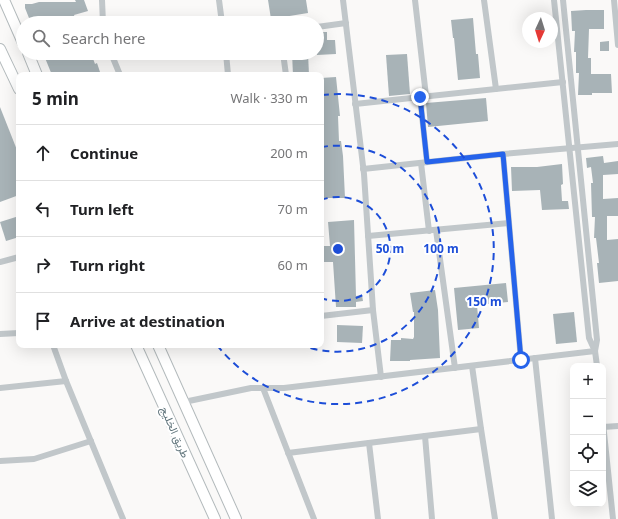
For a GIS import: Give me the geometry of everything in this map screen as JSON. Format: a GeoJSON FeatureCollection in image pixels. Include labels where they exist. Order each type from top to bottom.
{"type":"FeatureCollection","features":[{"type":"Feature","properties":{"kind":"main road"},"geometry":{"type":"LineString","coordinates":[[4,0],[16,27]]}},
{"type":"Feature","properties":{"kind":"main road"},"geometry":{"type":"LineString","coordinates":[[0,49],[16,84]]}},
{"type":"Feature","properties":{"kind":"main road"},"geometry":{"type":"LineString","coordinates":[[31,60],[36,72]]}},
{"type":"Feature","properties":{"kind":"main road","name":"طريق الخليج"},"geometry":{"type":"LineString","coordinates":[[137,348],[215,519]]}},
{"type":"Feature","properties":{"kind":"main road","name":"طريق الخليج"},"geometry":{"type":"LineString","coordinates":[[159,348],[236,519]]}},
{"type":"Feature","properties":{"kind":"street"},"geometry":{"type":"LineString","coordinates":[[102,0],[103,16]]}},
{"type":"Feature","properties":{"kind":"street"},"geometry":{"type":"LineString","coordinates":[[220,0],[221,16]]}},
{"type":"Feature","properties":{"kind":"street"},"geometry":{"type":"LineString","coordinates":[[343,0],[363,169],[373,310],[381,377]]}},
{"type":"Feature","properties":{"kind":"street"},"geometry":{"type":"LineString","coordinates":[[415,0],[423,97],[424,162],[429,231]]}},
{"type":"Feature","properties":{"kind":"street"},"geometry":{"type":"LineString","coordinates":[[484,0],[496,89]]}},
{"type":"Feature","properties":{"kind":"street"},"geometry":{"type":"LineString","coordinates":[[554,0],[589,338],[595,351],[597,363]]}},
{"type":"Feature","properties":{"kind":"street"},"geometry":{"type":"LineString","coordinates":[[563,0],[597,340],[595,351]]}},
{"type":"Feature","properties":{"kind":"street"},"geometry":{"type":"LineString","coordinates":[[614,0],[618,45]]}},
{"type":"Feature","properties":{"kind":"street"},"geometry":{"type":"LineString","coordinates":[[324,26],[346,23]]}},
{"type":"Feature","properties":{"kind":"street"},"geometry":{"type":"LineString","coordinates":[[114,60],[119,72]]}},
{"type":"Feature","properties":{"kind":"street"},"geometry":{"type":"LineString","coordinates":[[227,60],[228,72]]}},
{"type":"Feature","properties":{"kind":"street"},"geometry":{"type":"LineString","coordinates":[[285,60],[286,72]]}},
{"type":"Feature","properties":{"kind":"street"},"geometry":{"type":"LineString","coordinates":[[355,104],[562,82]]}},
{"type":"Feature","properties":{"kind":"street"},"geometry":{"type":"LineString","coordinates":[[363,169],[503,154],[618,144]]}},
{"type":"Feature","properties":{"kind":"street"},"geometry":{"type":"LineString","coordinates":[[503,154],[521,360]]}},
{"type":"Feature","properties":{"kind":"street"},"geometry":{"type":"LineString","coordinates":[[368,236],[509,223]]}},
{"type":"Feature","properties":{"kind":"street"},"geometry":{"type":"LineString","coordinates":[[436,230],[455,368]]}},
{"type":"Feature","properties":{"kind":"street"},"geometry":{"type":"LineString","coordinates":[[0,262],[16,258]]}},
{"type":"Feature","properties":{"kind":"street"},"geometry":{"type":"LineString","coordinates":[[324,316],[373,310]]}},
{"type":"Feature","properties":{"kind":"street"},"geometry":{"type":"LineString","coordinates":[[0,334],[16,333]]}},
{"type":"Feature","properties":{"kind":"street"},"geometry":{"type":"LineString","coordinates":[[54,348],[66,381],[123,519]]}},
{"type":"Feature","properties":{"kind":"street"},"geometry":{"type":"LineString","coordinates":[[184,402],[251,388],[284,388],[595,351]]}},
{"type":"Feature","properties":{"kind":"street"},"geometry":{"type":"LineString","coordinates":[[535,358],[552,519]]}},
{"type":"Feature","properties":{"kind":"street"},"geometry":{"type":"LineString","coordinates":[[472,366],[495,519]]}},
{"type":"Feature","properties":{"kind":"street"},"geometry":{"type":"LineString","coordinates":[[0,388],[66,381]]}},
{"type":"Feature","properties":{"kind":"street"},"geometry":{"type":"LineString","coordinates":[[263,388],[314,519]]}},
{"type":"Feature","properties":{"kind":"street"},"geometry":{"type":"LineString","coordinates":[[606,427],[618,426]]}},
{"type":"Feature","properties":{"kind":"street"},"geometry":{"type":"LineString","coordinates":[[288,453],[481,429]]}},
{"type":"Feature","properties":{"kind":"street"},"geometry":{"type":"LineString","coordinates":[[604,435],[613,519]]}},
{"type":"Feature","properties":{"kind":"street"},"geometry":{"type":"LineString","coordinates":[[425,436],[432,519]]}},
{"type":"Feature","properties":{"kind":"street"},"geometry":{"type":"LineString","coordinates":[[0,462],[34,459],[91,441]]}},
{"type":"Feature","properties":{"kind":"street"},"geometry":{"type":"LineString","coordinates":[[369,443],[378,519]]}},
{"type":"Feature","properties":{"kind":"building"},"geometry":{"type":"Polygon","coordinates":[[[75,0],[84,0],[88,11],[74,16],[28,16],[25,8],[25,4],[39,2],[76,2],[75,0]]]}},
{"type":"Feature","properties":{"kind":"building"},"geometry":{"type":"Polygon","coordinates":[[[268,0],[306,0],[308,13],[290,16],[271,16],[268,0]]]}},
{"type":"Feature","properties":{"kind":"building"},"geometry":{"type":"Polygon","coordinates":[[[604,10],[604,29],[589,29],[588,58],[591,58],[591,74],[611,74],[612,93],[578,95],[579,73],[576,73],[576,52],[574,52],[575,31],[572,31],[571,11],[604,10]]]}},
{"type":"Feature","properties":{"kind":"building"},"geometry":{"type":"Polygon","coordinates":[[[473,18],[480,78],[458,80],[451,20],[473,18]]]}},
{"type":"Feature","properties":{"kind":"building"},"geometry":{"type":"Polygon","coordinates":[[[324,32],[327,32],[327,40],[335,40],[336,54],[324,55],[324,32]]]}},
{"type":"Feature","properties":{"kind":"building"},"geometry":{"type":"Polygon","coordinates":[[[609,41],[609,51],[600,51],[600,42],[609,41]]]}},
{"type":"Feature","properties":{"kind":"building"},"geometry":{"type":"Polygon","coordinates":[[[407,54],[410,94],[389,96],[386,55],[407,54]]]}},
{"type":"Feature","properties":{"kind":"building"},"geometry":{"type":"Polygon","coordinates":[[[46,60],[94,60],[95,64],[97,63],[100,72],[51,72],[46,60]]]}},
{"type":"Feature","properties":{"kind":"building"},"geometry":{"type":"Polygon","coordinates":[[[292,60],[308,60],[309,72],[293,72],[292,60]]]}},
{"type":"Feature","properties":{"kind":"building"},"geometry":{"type":"Polygon","coordinates":[[[336,77],[340,116],[338,116],[339,141],[341,141],[343,156],[345,198],[324,198],[324,78],[336,77]]]}},
{"type":"Feature","properties":{"kind":"building"},"geometry":{"type":"Polygon","coordinates":[[[486,98],[488,121],[428,127],[426,103],[486,98]]]}},
{"type":"Feature","properties":{"kind":"building"},"geometry":{"type":"Polygon","coordinates":[[[0,107],[16,147],[16,196],[0,202],[0,107]]]}},
{"type":"Feature","properties":{"kind":"building"},"geometry":{"type":"Polygon","coordinates":[[[603,156],[604,163],[618,161],[618,174],[603,175],[603,199],[618,198],[618,216],[607,216],[607,240],[618,239],[618,281],[599,283],[597,263],[599,263],[596,238],[594,238],[595,217],[592,217],[591,183],[593,183],[591,167],[587,168],[586,158],[603,156]]]}},
{"type":"Feature","properties":{"kind":"building"},"geometry":{"type":"Polygon","coordinates":[[[562,164],[562,201],[568,201],[569,209],[542,210],[540,190],[512,191],[511,167],[537,167],[562,164]]]}},
{"type":"Feature","properties":{"kind":"building"},"geometry":{"type":"Polygon","coordinates":[[[16,217],[16,238],[6,241],[0,222],[16,217]]]}},
{"type":"Feature","properties":{"kind":"building"},"geometry":{"type":"Polygon","coordinates":[[[354,220],[356,296],[362,295],[363,301],[356,302],[356,307],[336,307],[333,262],[324,262],[324,246],[330,246],[328,222],[354,220]]]}},
{"type":"Feature","properties":{"kind":"building"},"geometry":{"type":"Polygon","coordinates":[[[506,283],[508,302],[477,305],[479,328],[458,330],[454,288],[506,283]]]}},
{"type":"Feature","properties":{"kind":"building"},"geometry":{"type":"Polygon","coordinates":[[[435,290],[438,310],[440,358],[390,361],[391,340],[401,340],[401,338],[413,339],[414,337],[414,312],[410,293],[435,290]]]}},
{"type":"Feature","properties":{"kind":"building"},"geometry":{"type":"Polygon","coordinates":[[[574,312],[577,342],[556,344],[553,314],[574,312]]]}},
{"type":"Feature","properties":{"kind":"building"},"geometry":{"type":"Polygon","coordinates":[[[337,325],[363,326],[362,343],[337,342],[337,325]]]}},
{"type":"Feature","properties":{"kind":"route"},"geometry":{"type":"LineString","coordinates":[[420,97],[427,162],[503,154],[521,360]]}}]}
